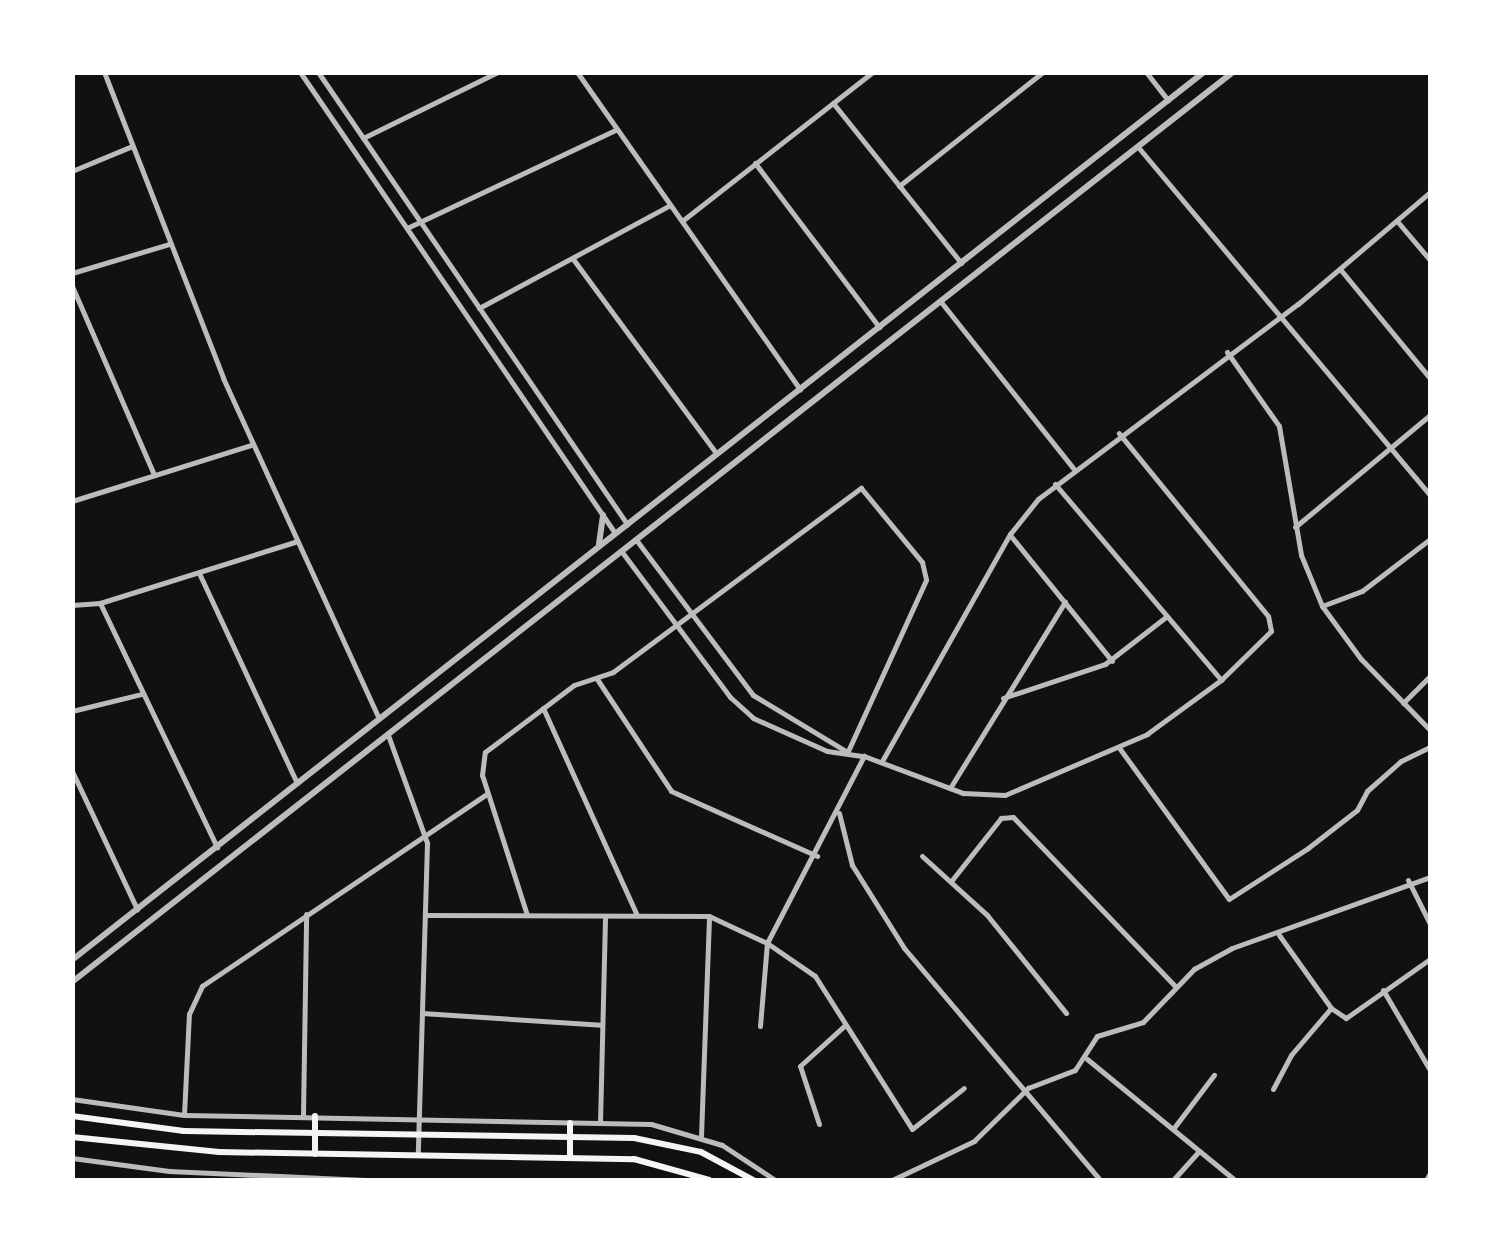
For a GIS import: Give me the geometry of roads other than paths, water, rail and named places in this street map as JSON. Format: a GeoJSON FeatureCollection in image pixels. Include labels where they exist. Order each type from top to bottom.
{"type":"FeatureCollection","features":[{"type":"Feature","properties":{"kind":"main road"},"geometry":{"type":"LineString","coordinates":[[72,1116],[184,1130],[570,1135],[672,1144],[752,1180]]}},
{"type":"Feature","properties":{"kind":"main road"},"geometry":{"type":"LineString","coordinates":[[314,1116],[315,1154]]}},
{"type":"Feature","properties":{"kind":"main road"},"geometry":{"type":"LineString","coordinates":[[570,1123],[570,1158]]}},
{"type":"Feature","properties":{"kind":"main road"},"geometry":{"type":"LineString","coordinates":[[72,1137],[173,1149],[650,1162],[708,1180]]}},
{"type":"Feature","properties":{"kind":"street"},"geometry":{"type":"LineString","coordinates":[[104,72],[168,244],[252,444],[380,720]]}},
{"type":"Feature","properties":{"kind":"street"},"geometry":{"type":"LineString","coordinates":[[300,72],[615,533]]}},
{"type":"Feature","properties":{"kind":"street"},"geometry":{"type":"LineString","coordinates":[[318,72],[627,524]]}},
{"type":"Feature","properties":{"kind":"street"},"geometry":{"type":"LineString","coordinates":[[363,138],[498,72]]}},
{"type":"Feature","properties":{"kind":"street"},"geometry":{"type":"LineString","coordinates":[[577,72],[800,390]]}},
{"type":"Feature","properties":{"kind":"street"},"geometry":{"type":"LineString","coordinates":[[682,221],[873,72]]}},
{"type":"Feature","properties":{"kind":"street"},"geometry":{"type":"LineString","coordinates":[[898,186],[1043,72]]}},
{"type":"Feature","properties":{"kind":"street"},"geometry":{"type":"LineString","coordinates":[[1146,72],[1168,100]]}},
{"type":"Feature","properties":{"kind":"street"},"geometry":{"type":"LineString","coordinates":[[72,960],[1204,72]]}},
{"type":"Feature","properties":{"kind":"street"},"geometry":{"type":"LineString","coordinates":[[72,982],[1233,72]]}},
{"type":"Feature","properties":{"kind":"street"},"geometry":{"type":"LineString","coordinates":[[833,103],[961,263]]}},
{"type":"Feature","properties":{"kind":"street"},"geometry":{"type":"LineString","coordinates":[[408,228],[617,129]]}},
{"type":"Feature","properties":{"kind":"street"},"geometry":{"type":"LineString","coordinates":[[72,171],[131,147]]}},
{"type":"Feature","properties":{"kind":"street"},"geometry":{"type":"LineString","coordinates":[[1138,147],[1430,495]]}},
{"type":"Feature","properties":{"kind":"street"},"geometry":{"type":"LineString","coordinates":[[756,164],[879,327]]}},
{"type":"Feature","properties":{"kind":"street"},"geometry":{"type":"LineString","coordinates":[[882,761],[1010,534],[1055,484],[1226,352],[1279,317],[1430,192]]}},
{"type":"Feature","properties":{"kind":"street"},"geometry":{"type":"LineString","coordinates":[[479,308],[670,205]]}},
{"type":"Feature","properties":{"kind":"street"},"geometry":{"type":"LineString","coordinates":[[1397,221],[1430,260]]}},
{"type":"Feature","properties":{"kind":"street"},"geometry":{"type":"LineString","coordinates":[[992,238],[1002,254]]}},
{"type":"Feature","properties":{"kind":"street"},"geometry":{"type":"LineString","coordinates":[[72,273],[168,244]]}},
{"type":"Feature","properties":{"kind":"street"},"geometry":{"type":"LineString","coordinates":[[573,259],[717,454]]}},
{"type":"Feature","properties":{"kind":"street"},"geometry":{"type":"LineString","coordinates":[[1340,269],[1430,378]]}},
{"type":"Feature","properties":{"kind":"street"},"geometry":{"type":"LineString","coordinates":[[72,286],[154,475]]}},
{"type":"Feature","properties":{"kind":"street"},"geometry":{"type":"LineString","coordinates":[[942,302],[1073,468]]}},
{"type":"Feature","properties":{"kind":"street"},"geometry":{"type":"LineString","coordinates":[[1226,352],[1279,426],[1295,527],[1322,606],[1402,703],[1430,730]]}},
{"type":"Feature","properties":{"kind":"street"},"geometry":{"type":"LineString","coordinates":[[1295,527],[1386,447],[1430,415]]}},
{"type":"Feature","properties":{"kind":"street"},"geometry":{"type":"LineString","coordinates":[[637,541],[753,695],[847,751],[950,788],[1005,796],[1120,749],[1220,680],[1268,636],[1271,621],[1119,432]]}},
{"type":"Feature","properties":{"kind":"street"},"geometry":{"type":"LineString","coordinates":[[72,501],[252,444]]}},
{"type":"Feature","properties":{"kind":"street"},"geometry":{"type":"LineString","coordinates":[[1055,484],[1220,680]]}},
{"type":"Feature","properties":{"kind":"street"},"geometry":{"type":"LineString","coordinates":[[528,916],[487,794],[481,769],[485,752],[578,683],[597,679],[677,626],[855,489],[864,489],[922,562],[926,580],[847,751]]}},
{"type":"Feature","properties":{"kind":"street"},"geometry":{"type":"LineString","coordinates":[[598,546],[603,516]]}},
{"type":"Feature","properties":{"kind":"street"},"geometry":{"type":"LineString","coordinates":[[1010,534],[1112,661]]}},
{"type":"Feature","properties":{"kind":"street"},"geometry":{"type":"LineString","coordinates":[[1322,606],[1362,591],[1430,539]]}},
{"type":"Feature","properties":{"kind":"street"},"geometry":{"type":"LineString","coordinates":[[72,605],[100,603],[295,542]]}},
{"type":"Feature","properties":{"kind":"street"},"geometry":{"type":"LineString","coordinates":[[622,552],[753,718],[827,751],[847,751]]}},
{"type":"Feature","properties":{"kind":"street"},"geometry":{"type":"LineString","coordinates":[[199,573],[298,785]]}},
{"type":"Feature","properties":{"kind":"street"},"geometry":{"type":"LineString","coordinates":[[950,788],[1064,602]]}},
{"type":"Feature","properties":{"kind":"street"},"geometry":{"type":"LineString","coordinates":[[100,603],[217,848]]}},
{"type":"Feature","properties":{"kind":"street"},"geometry":{"type":"LineString","coordinates":[[1004,698],[1112,661],[1166,616]]}},
{"type":"Feature","properties":{"kind":"street"},"geometry":{"type":"LineString","coordinates":[[501,624],[511,638]]}},
{"type":"Feature","properties":{"kind":"street"},"geometry":{"type":"LineString","coordinates":[[1402,703],[1430,676]]}},
{"type":"Feature","properties":{"kind":"street"},"geometry":{"type":"LineString","coordinates":[[597,679],[671,792],[817,856]]}},
{"type":"Feature","properties":{"kind":"street"},"geometry":{"type":"LineString","coordinates":[[72,711],[141,694]]}},
{"type":"Feature","properties":{"kind":"street"},"geometry":{"type":"LineString","coordinates":[[543,708],[637,915]]}},
{"type":"Feature","properties":{"kind":"street"},"geometry":{"type":"LineString","coordinates":[[388,735],[426,834],[418,1156]]}},
{"type":"Feature","properties":{"kind":"street"},"geometry":{"type":"LineString","coordinates":[[1120,749],[1229,899],[1308,848],[1357,810],[1367,790],[1392,768],[1430,747]]}},
{"type":"Feature","properties":{"kind":"street"},"geometry":{"type":"LineString","coordinates":[[760,1026],[767,943],[817,856],[864,756]]}},
{"type":"Feature","properties":{"kind":"street"},"geometry":{"type":"LineString","coordinates":[[73,772],[137,910]]}},
{"type":"Feature","properties":{"kind":"street"},"geometry":{"type":"LineString","coordinates":[[184,1115],[193,999],[306,914],[487,794]]}},
{"type":"Feature","properties":{"kind":"street"},"geometry":{"type":"LineString","coordinates":[[838,812],[852,865],[904,948],[974,1036],[1028,1088],[1100,1180]]}},
{"type":"Feature","properties":{"kind":"street"},"geometry":{"type":"LineString","coordinates":[[952,880],[1001,818],[1013,817],[1174,985]]}},
{"type":"Feature","properties":{"kind":"street"},"geometry":{"type":"LineString","coordinates":[[922,856],[952,880],[1066,1012]]}},
{"type":"Feature","properties":{"kind":"street"},"geometry":{"type":"LineString","coordinates":[[892,1180],[986,1132],[1028,1088],[1087,1060],[1097,1036],[1143,1022],[1174,985],[1232,948],[1279,935],[1408,880],[1430,877]]}},
{"type":"Feature","properties":{"kind":"street"},"geometry":{"type":"LineString","coordinates":[[1408,880],[1430,924]]}},
{"type":"Feature","properties":{"kind":"street"},"geometry":{"type":"LineString","coordinates":[[303,1116],[306,914]]}},
{"type":"Feature","properties":{"kind":"street"},"geometry":{"type":"LineString","coordinates":[[425,915],[709,916],[767,943],[815,976],[912,1129],[964,1088]]}},
{"type":"Feature","properties":{"kind":"street"},"geometry":{"type":"LineString","coordinates":[[600,1123],[605,916]]}},
{"type":"Feature","properties":{"kind":"street"},"geometry":{"type":"LineString","coordinates":[[701,1136],[709,916]]}},
{"type":"Feature","properties":{"kind":"street"},"geometry":{"type":"LineString","coordinates":[[1279,935],[1331,1008],[1352,1016],[1430,958]]}},
{"type":"Feature","properties":{"kind":"street"},"geometry":{"type":"LineString","coordinates":[[1383,990],[1430,1070]]}},
{"type":"Feature","properties":{"kind":"street"},"geometry":{"type":"LineString","coordinates":[[1272,1089],[1290,1055],[1331,1008]]}},
{"type":"Feature","properties":{"kind":"street"},"geometry":{"type":"LineString","coordinates":[[422,1014],[602,1025]]}},
{"type":"Feature","properties":{"kind":"street"},"geometry":{"type":"LineString","coordinates":[[820,1124],[800,1066],[844,1026]]}},
{"type":"Feature","properties":{"kind":"street"},"geometry":{"type":"LineString","coordinates":[[1087,1060],[1235,1180]]}},
{"type":"Feature","properties":{"kind":"street"},"geometry":{"type":"LineString","coordinates":[[1174,1129],[1214,1075]]}},
{"type":"Feature","properties":{"kind":"street"},"geometry":{"type":"LineString","coordinates":[[72,1099],[184,1115],[651,1124],[701,1136],[775,1180]]}},
{"type":"Feature","properties":{"kind":"street"},"geometry":{"type":"LineString","coordinates":[[1173,1180],[1199,1151]]}},
{"type":"Feature","properties":{"kind":"street"},"geometry":{"type":"LineString","coordinates":[[72,1158],[201,1174],[364,1180]]}},
{"type":"Feature","properties":{"kind":"street"},"geometry":{"type":"LineString","coordinates":[[1426,1180],[1430,1173]]}},
{"type":"Feature","properties":{"kind":"street"},"geometry":{"type":"LineString","coordinates":[[599,1180],[607,1180]]}}]}
